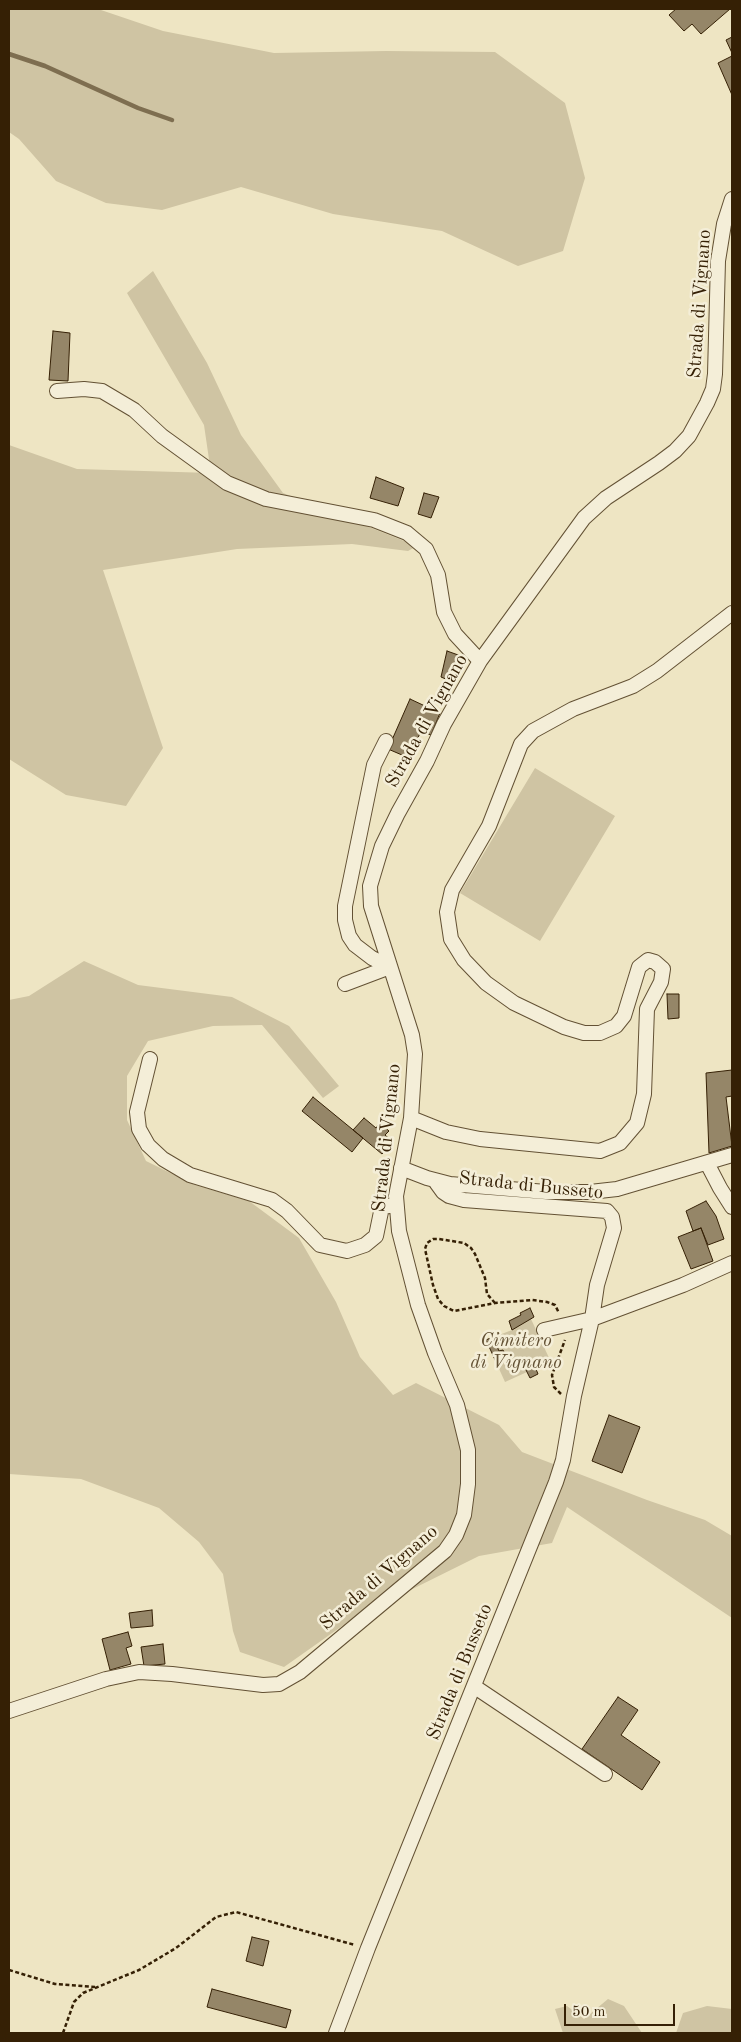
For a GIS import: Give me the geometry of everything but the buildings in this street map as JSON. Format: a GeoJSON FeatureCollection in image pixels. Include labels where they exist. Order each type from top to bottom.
{"type":"FeatureCollection","features":[{"type":"Feature","properties":{"kind":"street","name":"Strada di Vignano"},"geometry":{"type":"LineString","coordinates":[[9,1711],[106,1679],[139,1672],[263,1685],[279,1684],[300,1672],[445,1551],[456,1535],[464,1514],[468,1484],[468,1450],[457,1405],[429,1337],[412,1284],[399,1231],[396,1205],[411,1118],[415,1068],[412,1034],[371,906],[370,886],[374,869],[398,813],[428,761],[444,724],[480,661],[584,518],[606,498],[659,464],[675,451],[688,436],[707,403],[713,389],[715,374],[718,261],[724,224],[732,199]]}},
{"type":"Feature","properties":{"kind":"street"},"geometry":{"type":"LineString","coordinates":[[57,391],[84,389],[102,391],[134,410],[162,436],[227,483],[266,499],[374,520],[406,533],[426,549],[438,575],[444,612],[455,634],[480,661]]}},
{"type":"Feature","properties":{"kind":"street"},"geometry":{"type":"LineString","coordinates":[[411,1118],[446,1132],[480,1140],[600,1151],[620,1143],[637,1123],[644,1094],[647,1009],[661,982],[663,969],[656,962],[648,960],[639,967],[624,1016],[616,1026],[600,1033],[584,1033],[564,1027],[514,1003],[486,983],[464,960],[452,939],[446,912],[452,890],[489,826],[521,744],[533,731],[573,709],[633,686],[657,671],[732,613]]}},
{"type":"Feature","properties":{"kind":"street"},"geometry":{"type":"LineString","coordinates":[[386,741],[374,765],[345,906],[345,920],[349,936],[356,945],[372,958],[390,967]]}},
{"type":"Feature","properties":{"kind":"street"},"geometry":{"type":"LineString","coordinates":[[345,984],[390,967]]}},
{"type":"Feature","properties":{"kind":"street"},"geometry":{"type":"LineString","coordinates":[[150,1059],[137,1112],[139,1129],[148,1145],[162,1160],[190,1175],[272,1200],[287,1210],[320,1245],[347,1251],[365,1245],[376,1236],[382,1207],[396,1205]]}},
{"type":"Feature","properties":{"kind":"street","name":"Strada di Busseto"},"geometry":{"type":"LineString","coordinates":[[401,1168],[435,1181],[457,1185],[546,1192],[600,1192],[622,1188],[732,1155]]}},
{"type":"Feature","properties":{"kind":"street"},"geometry":{"type":"LineString","coordinates":[[707,1163],[732,1207]]}},
{"type":"Feature","properties":{"kind":"street","name":"Strada di Busseto"},"geometry":{"type":"LineString","coordinates":[[336,2032],[558,1477],[592,1319],[597,1285],[614,1228],[614,1221],[607,1211],[594,1208],[464,1200],[449,1196],[443,1192],[435,1181]]}},
{"type":"Feature","properties":{"kind":"street"},"geometry":{"type":"LineString","coordinates":[[544,1330],[592,1319],[667,1291],[732,1263]]}},
{"type":"Feature","properties":{"kind":"street"},"geometry":{"type":"LineString","coordinates":[[475,1687],[605,1774]]}},
{"type":"Feature","properties":{"kind":"path"},"geometry":{"type":"LineString","coordinates":[[495,1303],[487,1294],[485,1278],[471,1248],[464,1243],[439,1239],[427,1243],[425,1249],[438,1299],[444,1306],[454,1311],[495,1303],[532,1300],[555,1305],[566,1325],[552,1375],[554,1387],[564,1396],[574,1396]]}},
{"type":"Feature","properties":{"kind":"path"},"geometry":{"type":"LineString","coordinates":[[63,2033],[74,2002],[83,1993],[139,1970],[176,1948],[216,1917],[236,1912],[368,1948]]}},
{"type":"Feature","properties":{"kind":"path"},"geometry":{"type":"LineString","coordinates":[[9,1970],[55,1984],[97,1987]]}},
{"type":"Feature","properties":{"kind":"green space"},"geometry":{"type":"Polygon","coordinates":[[[9,9],[98,9],[163,31],[274,53],[495,52],[565,103],[585,178],[563,251],[518,266],[442,231],[333,214],[241,187],[162,210],[106,203],[56,181],[19,139],[9,132],[9,9]]]}},
{"type":"Feature","properties":{"kind":"green space"},"geometry":{"type":"Polygon","coordinates":[[[153,271],[207,363],[241,435],[283,493],[417,546],[408,551],[352,544],[237,549],[103,570],[163,748],[126,806],[66,795],[9,759],[9,445],[77,469],[211,473],[204,425],[127,293],[153,271]]]}},
{"type":"Feature","properties":{"kind":"green space"},"geometry":{"type":"Polygon","coordinates":[[[535,768],[615,816],[540,941],[460,893],[535,768]]]}},
{"type":"Feature","properties":{"kind":"green space"},"geometry":{"type":"Polygon","coordinates":[[[84,961],[138,985],[232,997],[289,1026],[339,1086],[323,1098],[262,1025],[213,1026],[148,1041],[127,1076],[127,1120],[146,1161],[195,1185],[249,1201],[299,1238],[336,1302],[360,1357],[393,1395],[416,1383],[499,1425],[522,1452],[705,1520],[732,1536],[732,1618],[567,1507],[552,1543],[479,1556],[352,1619],[284,1667],[240,1652],[233,1631],[223,1574],[199,1542],[159,1508],[81,1479],[9,1474],[9,1000],[29,996],[84,961]]]}},
{"type":"Feature","properties":{"kind":"green space","name":"Cimitero di Vignano"},"geometry":{"type":"Polygon","coordinates":[[[530,1308],[534,1317],[531,1319],[550,1360],[535,1367],[538,1374],[530,1378],[527,1372],[505,1382],[486,1340],[512,1330],[509,1321],[521,1316],[520,1313],[530,1308]]]}},
{"type":"Feature","properties":{"kind":"green space"},"geometry":{"type":"Polygon","coordinates":[[[608,1999],[624,2006],[642,2033],[563,2033],[555,2009],[567,2006],[584,2019],[608,1999]]]}},
{"type":"Feature","properties":{"kind":"green space"},"geometry":{"type":"Polygon","coordinates":[[[707,2006],[732,2009],[732,2033],[676,2033],[683,2013],[707,2006]]]}},
{"type":"Feature","properties":{"kind":"waterway"},"geometry":{"type":"LineString","coordinates":[[9,54],[45,66],[138,108],[172,120]]}}]}
